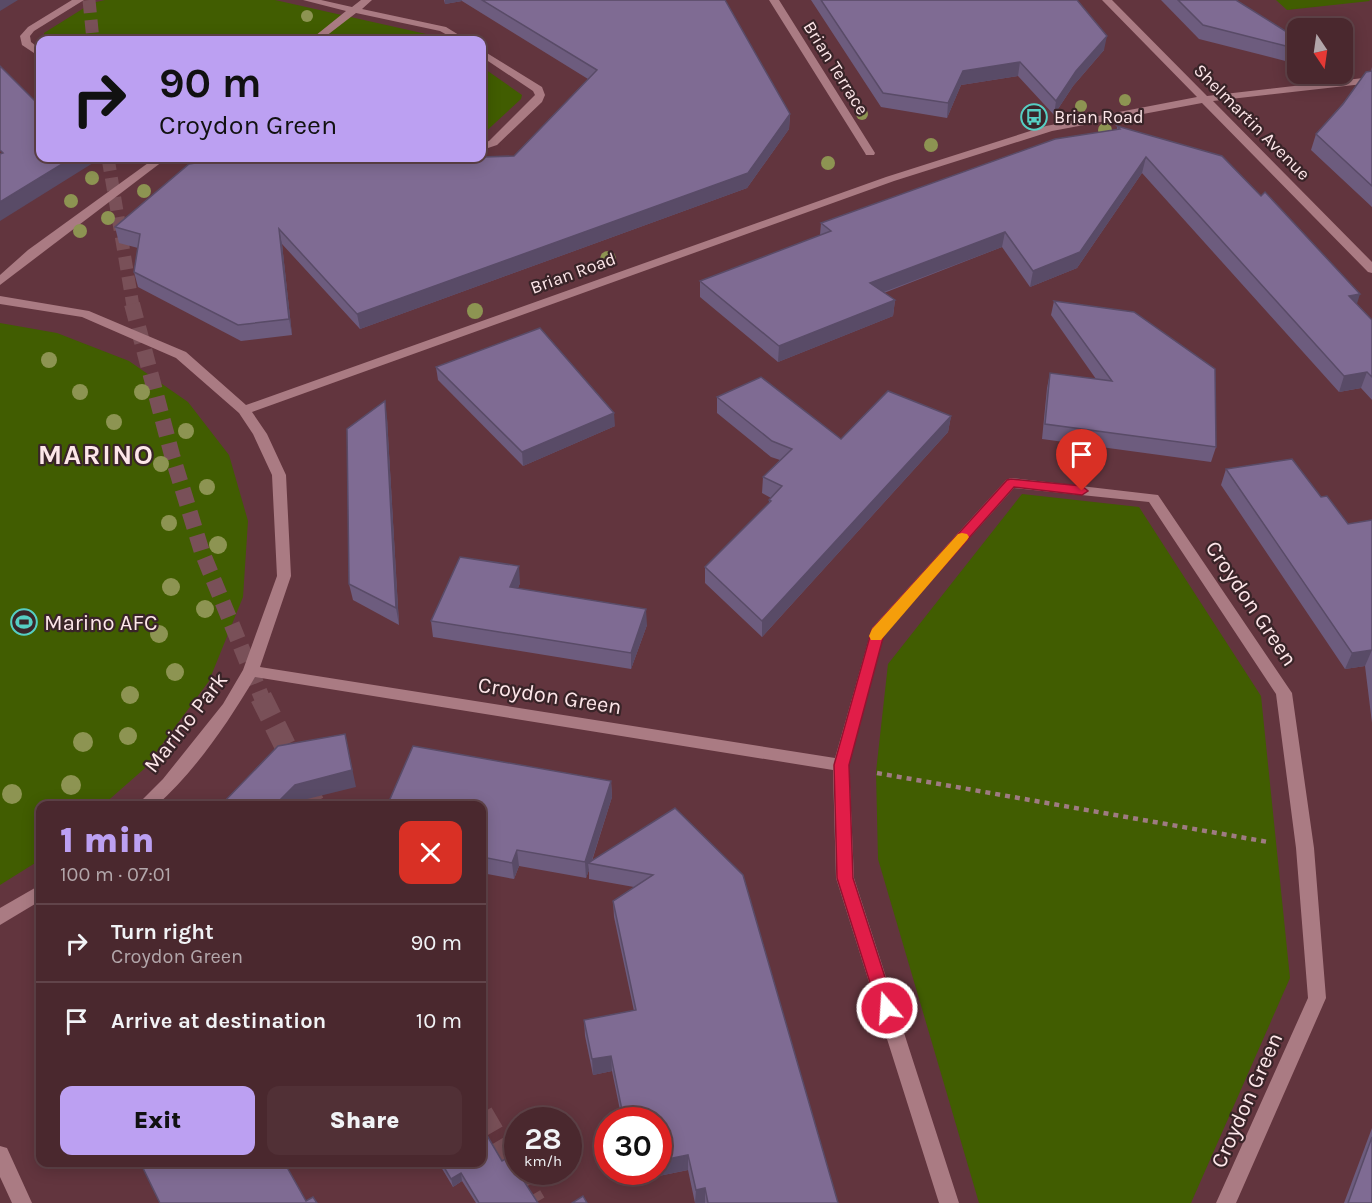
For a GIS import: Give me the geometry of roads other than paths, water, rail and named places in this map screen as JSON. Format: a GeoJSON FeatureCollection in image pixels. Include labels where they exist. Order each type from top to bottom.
{"type":"FeatureCollection","features":[{"type":"Feature","properties":{"kind":"street"},"geometry":{"type":"LineString","coordinates":[[36,51],[26,44],[25,36],[31,29],[79,0]]}},
{"type":"Feature","properties":{"kind":"street"},"geometry":{"type":"LineString","coordinates":[[308,0],[443,28],[456,36]]}},
{"type":"Feature","properties":{"kind":"street"},"geometry":{"type":"LineString","coordinates":[[320,36],[367,0]]}},
{"type":"Feature","properties":{"kind":"street","name":"Brian Terrace"},"geometry":{"type":"LineString","coordinates":[[774,0],[870,153]]}},
{"type":"Feature","properties":{"kind":"street","name":"Shelmartin Avenue"},"geometry":{"type":"LineString","coordinates":[[1107,0],[1372,269]]}},
{"type":"Feature","properties":{"kind":"street"},"geometry":{"type":"LineString","coordinates":[[486,56],[538,89],[540,95],[538,100],[493,143],[486,146]]}},
{"type":"Feature","properties":{"kind":"street","name":"Brian Road"},"geometry":{"type":"LineString","coordinates":[[244,410],[901,176],[1050,128],[1204,99],[1372,80]]}},
{"type":"Feature","properties":{"kind":"street"},"geometry":{"type":"LineString","coordinates":[[0,281],[32,253],[156,162]]}},
{"type":"Feature","properties":{"kind":"street","name":"Marino Park"},"geometry":{"type":"LineString","coordinates":[[0,300],[85,314],[181,355],[244,410],[260,434],[279,476],[284,576],[251,671],[229,708],[176,776],[149,801]]}},
{"type":"Feature","properties":{"kind":"street","name":"Croydon Green"},"geometry":{"type":"LineString","coordinates":[[949,1203],[845,878],[841,765],[877,632],[1011,483],[1153,498],[1284,693],[1305,848],[1317,998],[1227,1203]]}},
{"type":"Feature","properties":{"kind":"street","name":"Croydon Green"},"geometry":{"type":"LineString","coordinates":[[251,671],[841,765]]}},
{"type":"Feature","properties":{"kind":"street"},"geometry":{"type":"LineString","coordinates":[[0,917],[36,894]]}},
{"type":"Feature","properties":{"kind":"street"},"geometry":{"type":"LineString","coordinates":[[0,1155],[22,1203]]}},
{"type":"Feature","properties":{"kind":"tunnel"},"geometry":{"type":"LineString","coordinates":[[89,0],[93,36]]}},
{"type":"Feature","properties":{"kind":"tunnel"},"geometry":{"type":"LineString","coordinates":[[109,162],[133,306]]}},
{"type":"Feature","properties":{"kind":"tunnel"},"geometry":{"type":"LineString","coordinates":[[132,304],[172,455],[202,552],[262,698]]}},
{"type":"Feature","properties":{"kind":"tunnel"},"geometry":{"type":"LineString","coordinates":[[261,697],[313,801]]}},
{"type":"Feature","properties":{"kind":"tunnel"},"geometry":{"type":"LineString","coordinates":[[486,1120],[535,1203]]}},
{"type":"Feature","properties":{"kind":"place","name":"Brian Road"},"geometry":{"type":"Point","coordinates":[1034,117]}},
{"type":"Feature","properties":{"kind":"place","name":"Marino AFC"},"geometry":{"type":"Point","coordinates":[24,622]}},
{"type":"Feature","properties":{"kind":"district","name":"MARINO"},"geometry":{"type":"Point","coordinates":[96,454]}}]}
